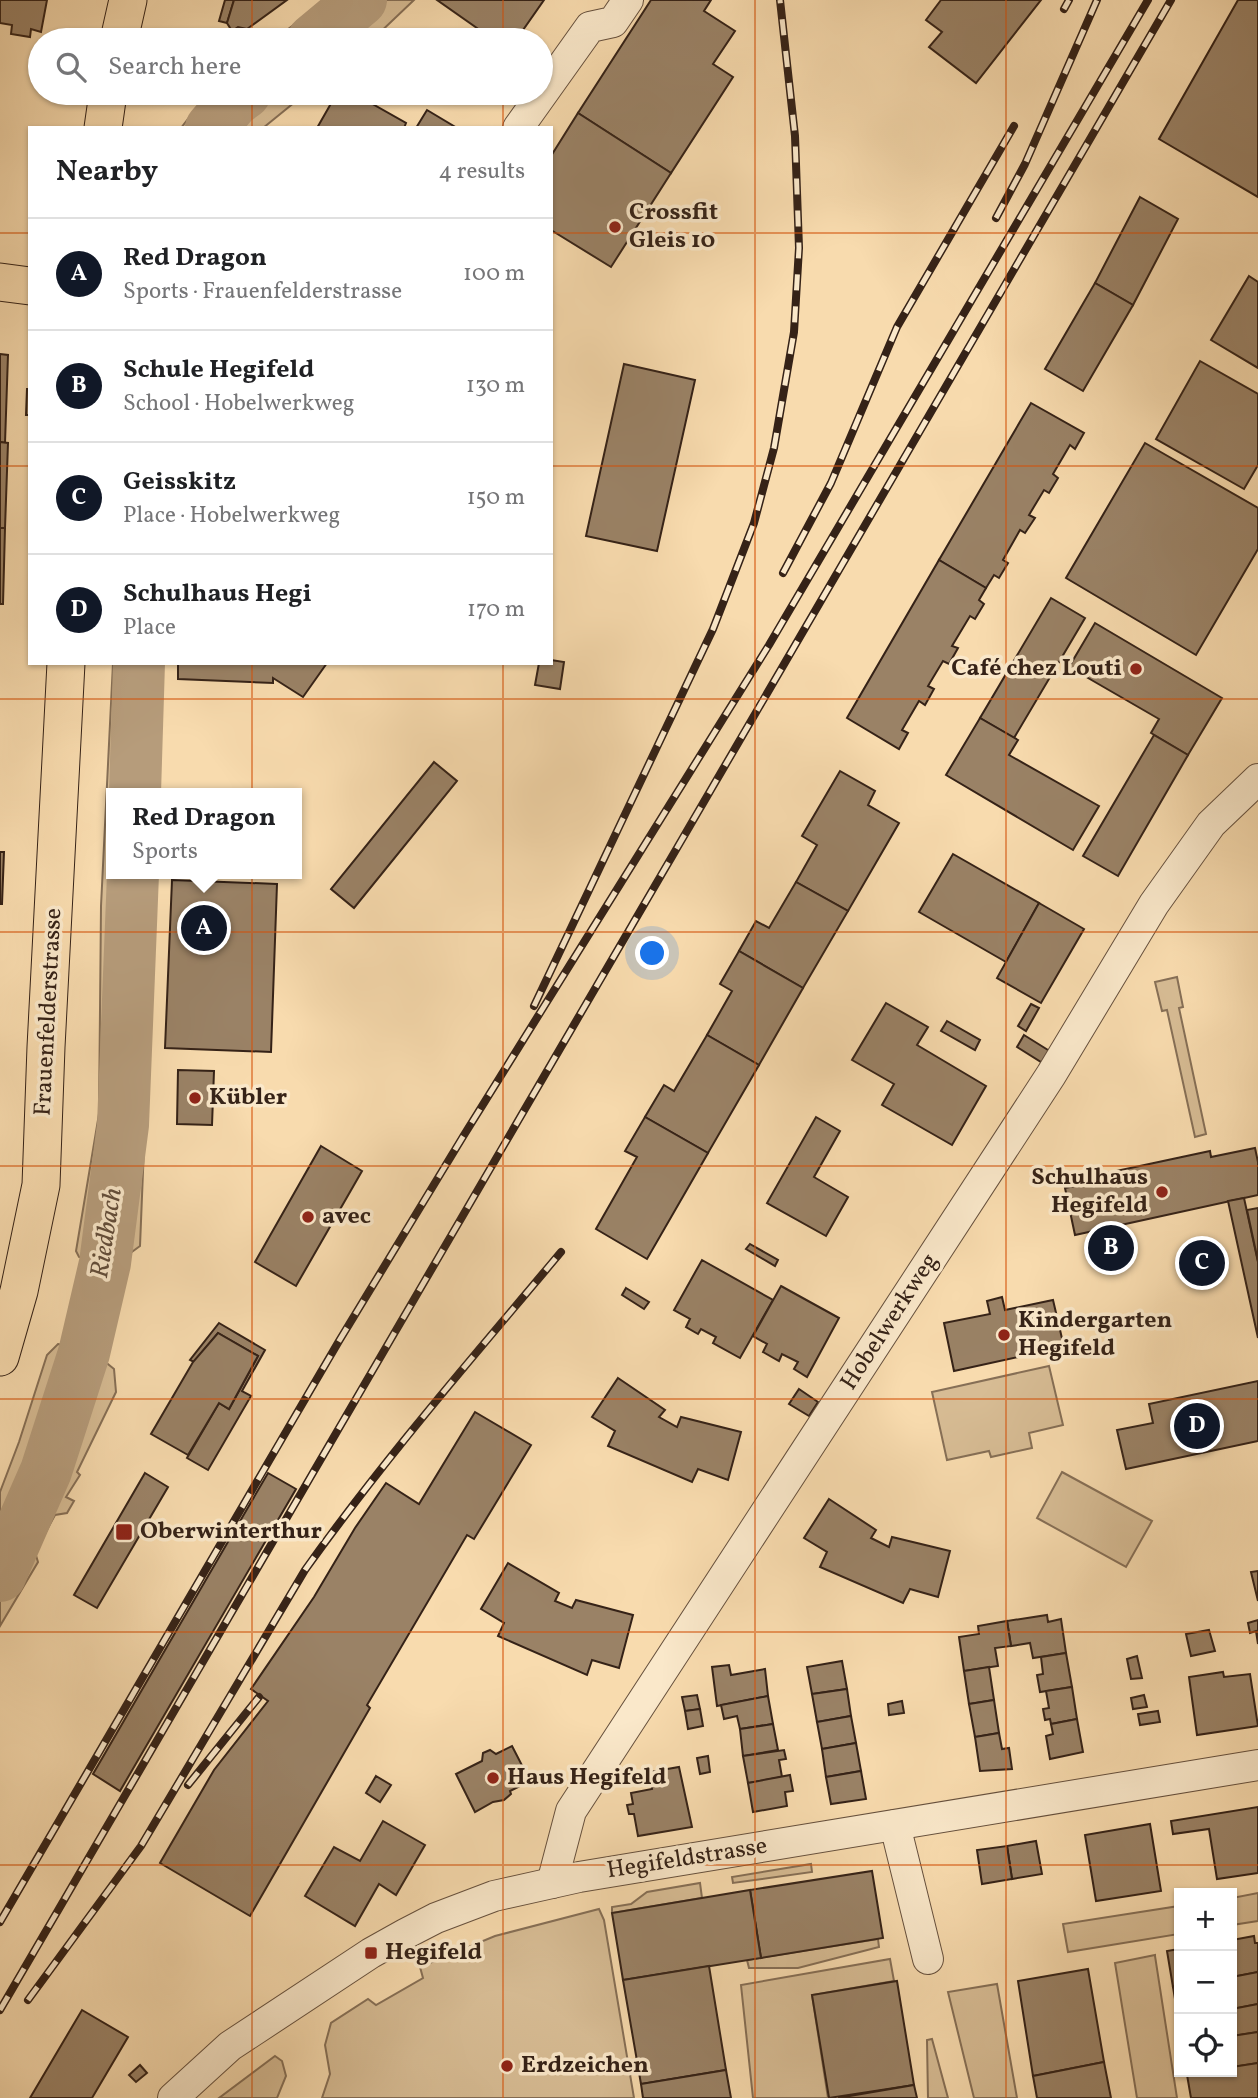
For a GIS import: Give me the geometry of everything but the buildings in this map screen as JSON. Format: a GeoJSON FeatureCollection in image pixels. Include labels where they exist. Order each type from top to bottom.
{"type":"FeatureCollection","features":[{"type":"Feature","properties":{"kind":"main road"},"geometry":{"type":"LineString","coordinates":[[122,28],[128,0]]}},
{"type":"Feature","properties":{"kind":"main road"},"geometry":{"type":"LineString","coordinates":[[103,126],[106,105]]}},
{"type":"Feature","properties":{"kind":"main road"},"geometry":{"type":"LineString","coordinates":[[0,282],[28,286]]}},
{"type":"Feature","properties":{"kind":"main road","name":"Frauenfelderstrasse"},"geometry":{"type":"LineString","coordinates":[[0,1357],[19,1291],[41,1185],[66,665]]}},
{"type":"Feature","properties":{"kind":"street"},"geometry":{"type":"LineString","coordinates":[[553,79],[590,27],[613,22],[628,0]]}},
{"type":"Feature","properties":{"kind":"street"},"geometry":{"type":"LineString","coordinates":[[519,126],[534,105]]}},
{"type":"Feature","properties":{"kind":"street","name":"Hobelwerkweg"},"geometry":{"type":"LineString","coordinates":[[552,1882],[571,1811],[1051,1075],[1154,904],[1211,824],[1258,779]]}},
{"type":"Feature","properties":{"kind":"street","name":"Hegifeldstrasse"},"geometry":{"type":"LineString","coordinates":[[173,2098],[230,2046],[371,1953],[436,1918],[494,1896],[552,1882],[1258,1765]]}},
{"type":"Feature","properties":{"kind":"street"},"geometry":{"type":"LineString","coordinates":[[895,1825],[928,1959]]}},
{"type":"Feature","properties":{"kind":"shaded area"},"geometry":{"type":"Polygon","coordinates":[[[324,0],[414,0],[385,28],[290,28],[324,0]]]}},
{"type":"Feature","properties":{"kind":"shaded area"},"geometry":{"type":"Polygon","coordinates":[[[199,105],[291,105],[265,126],[183,126],[199,105]]]}},
{"type":"Feature","properties":{"kind":"shaded area"},"geometry":{"type":"Polygon","coordinates":[[[113,665],[162,665],[159,788],[107,788],[113,665]]]}},
{"type":"Feature","properties":{"kind":"shaded area"},"geometry":{"type":"Polygon","coordinates":[[[106,805],[106,879],[155,879],[140,1246],[114,1265],[79,1257],[76,1251],[99,1114],[101,906],[106,805]]]}},
{"type":"Feature","properties":{"kind":"shaded area"},"geometry":{"type":"Polygon","coordinates":[[[1177,977],[1183,1007],[1179,1008],[1206,1134],[1195,1137],[1167,1010],[1162,1011],[1155,982],[1177,977]]]}},
{"type":"Feature","properties":{"kind":"shaded area"},"geometry":{"type":"Polygon","coordinates":[[[58,1344],[93,1352],[114,1369],[116,1392],[77,1472],[80,1475],[66,1497],[74,1501],[67,1513],[55,1515],[35,1552],[38,1562],[0,1626],[0,1492],[47,1355],[58,1344]]]}},
{"type":"Feature","properties":{"kind":"shaded area"},"geometry":{"type":"Polygon","coordinates":[[[1049,1366],[1063,1425],[1029,1433],[1032,1448],[991,1457],[989,1451],[947,1460],[932,1392],[1049,1366]]]}},
{"type":"Feature","properties":{"kind":"shaded area"},"geometry":{"type":"Polygon","coordinates":[[[1062,1472],[1152,1521],[1126,1567],[1037,1518],[1062,1472]]]}},
{"type":"Feature","properties":{"kind":"shaded area"},"geometry":{"type":"Polygon","coordinates":[[[811,1864],[812,1872],[733,1883],[732,1877],[811,1864]]]}},
{"type":"Feature","properties":{"kind":"shaded area"},"geometry":{"type":"Polygon","coordinates":[[[700,1883],[702,1898],[612,1913],[612,1907],[631,1904],[647,1892],[700,1883]]]}},
{"type":"Feature","properties":{"kind":"shaded area"},"geometry":{"type":"Polygon","coordinates":[[[1258,1893],[1258,1921],[1237,1924],[1237,1897],[1258,1893]]]}},
{"type":"Feature","properties":{"kind":"shaded area"},"geometry":{"type":"Polygon","coordinates":[[[1174,1907],[1174,1935],[1068,1952],[1063,1924],[1174,1907]]]}},
{"type":"Feature","properties":{"kind":"shaded area"},"geometry":{"type":"Polygon","coordinates":[[[599,1909],[604,1920],[634,2098],[322,2098],[330,2074],[325,2045],[331,2023],[368,1999],[376,2005],[423,1978],[420,1967],[495,1936],[599,1909]]]}},
{"type":"Feature","properties":{"kind":"shaded area"},"geometry":{"type":"Polygon","coordinates":[[[878,1939],[879,1947],[798,1968],[749,1968],[747,1960],[878,1939]]]}},
{"type":"Feature","properties":{"kind":"shaded area"},"geometry":{"type":"Polygon","coordinates":[[[1155,1955],[1177,2098],[1137,2098],[1115,1963],[1155,1955]]]}},
{"type":"Feature","properties":{"kind":"shaded area"},"geometry":{"type":"Polygon","coordinates":[[[890,1959],[894,1981],[812,1995],[828,2098],[753,2098],[741,1985],[890,1959]]]}},
{"type":"Feature","properties":{"kind":"shaded area"},"geometry":{"type":"Polygon","coordinates":[[[997,1984],[1017,2098],[974,2098],[948,1992],[997,1984]]]}},
{"type":"Feature","properties":{"kind":"shaded area"},"geometry":{"type":"Polygon","coordinates":[[[932,2039],[948,2098],[928,2098],[927,2040],[932,2039]]]}},
{"type":"Feature","properties":{"kind":"shaded area"},"geometry":{"type":"Polygon","coordinates":[[[275,2056],[282,2061],[286,2076],[277,2098],[219,2098],[275,2056]]]}},
{"type":"Feature","properties":{"kind":"waterway","name":"Riedbach"},"geometry":{"type":"LineString","coordinates":[[327,28],[361,0]]}},
{"type":"Feature","properties":{"kind":"waterway","name":"Riedbach"},"geometry":{"type":"LineString","coordinates":[[213,126],[231,105]]}},
{"type":"Feature","properties":{"kind":"waterway","name":"Riedbach"},"geometry":{"type":"LineString","coordinates":[[135,788],[139,665]]}},
{"type":"Feature","properties":{"kind":"waterway","name":"Riedbach"},"geometry":{"type":"LineString","coordinates":[[0,1576],[46,1471],[84,1353],[105,1263],[123,1125],[133,879]]}},
{"type":"Feature","properties":{"kind":"railway"},"geometry":{"type":"LineString","coordinates":[[534,1006],[713,629],[754,523],[774,448],[794,332],[799,248],[795,136],[780,0]]}},
{"type":"Feature","properties":{"kind":"railway"},"geometry":{"type":"LineString","coordinates":[[1064,9],[1069,0]]}},
{"type":"Feature","properties":{"kind":"railway"},"geometry":{"type":"LineString","coordinates":[[996,218],[1025,164],[1097,0]]}},
{"type":"Feature","properties":{"kind":"railway"},"geometry":{"type":"LineString","coordinates":[[0,1922],[339,1341],[769,645],[1148,0]]}},
{"type":"Feature","properties":{"kind":"railway"},"geometry":{"type":"LineString","coordinates":[[0,2010],[1171,0]]}},
{"type":"Feature","properties":{"kind":"railway"},"geometry":{"type":"LineString","coordinates":[[783,573],[831,483],[897,327],[1014,126]]}},
{"type":"Feature","properties":{"kind":"railway"},"geometry":{"type":"LineString","coordinates":[[28,2000],[141,1846],[305,1570],[398,1448],[561,1252]]}},
{"type":"Feature","properties":{"kind":"railway"},"geometry":{"type":"LineString","coordinates":[[188,1785],[259,1697]]}},
{"type":"Feature","properties":{"kind":"place","name":"Crossfit Gleis 10"},"geometry":{"type":"Point","coordinates":[615,227]}},
{"type":"Feature","properties":{"kind":"place","name":"Café chez Louti"},"geometry":{"type":"Point","coordinates":[1136,669]}},
{"type":"Feature","properties":{"kind":"place","name":"Red Dragon"},"geometry":{"type":"Point","coordinates":[204,928]}},
{"type":"Feature","properties":{"kind":"place","name":"Kübler"},"geometry":{"type":"Point","coordinates":[195,1098]}},
{"type":"Feature","properties":{"kind":"place","name":"Schulhaus Hegifeld"},"geometry":{"type":"Point","coordinates":[1162,1192]}},
{"type":"Feature","properties":{"kind":"place","name":"avec"},"geometry":{"type":"Point","coordinates":[308,1217]}},
{"type":"Feature","properties":{"kind":"place","name":"Schule Hegifeld"},"geometry":{"type":"Point","coordinates":[1111,1248]}},
{"type":"Feature","properties":{"kind":"place","name":"Geisskitz"},"geometry":{"type":"Point","coordinates":[1202,1263]}},
{"type":"Feature","properties":{"kind":"place","name":"Kindergarten Hegifeld"},"geometry":{"type":"Point","coordinates":[1004,1335]}},
{"type":"Feature","properties":{"kind":"place","name":"Schulhaus Hegi"},"geometry":{"type":"Point","coordinates":[1197,1426]}},
{"type":"Feature","properties":{"kind":"place","name":"Oberwinterthur"},"geometry":{"type":"Point","coordinates":[124,1532]}},
{"type":"Feature","properties":{"kind":"place","name":"Haus Hegifeld"},"geometry":{"type":"Point","coordinates":[493,1778]}},
{"type":"Feature","properties":{"kind":"place","name":"Hegifeld"},"geometry":{"type":"Point","coordinates":[371,1953]}},
{"type":"Feature","properties":{"kind":"place","name":"Erdzeichen"},"geometry":{"type":"Point","coordinates":[507,2066]}}]}
